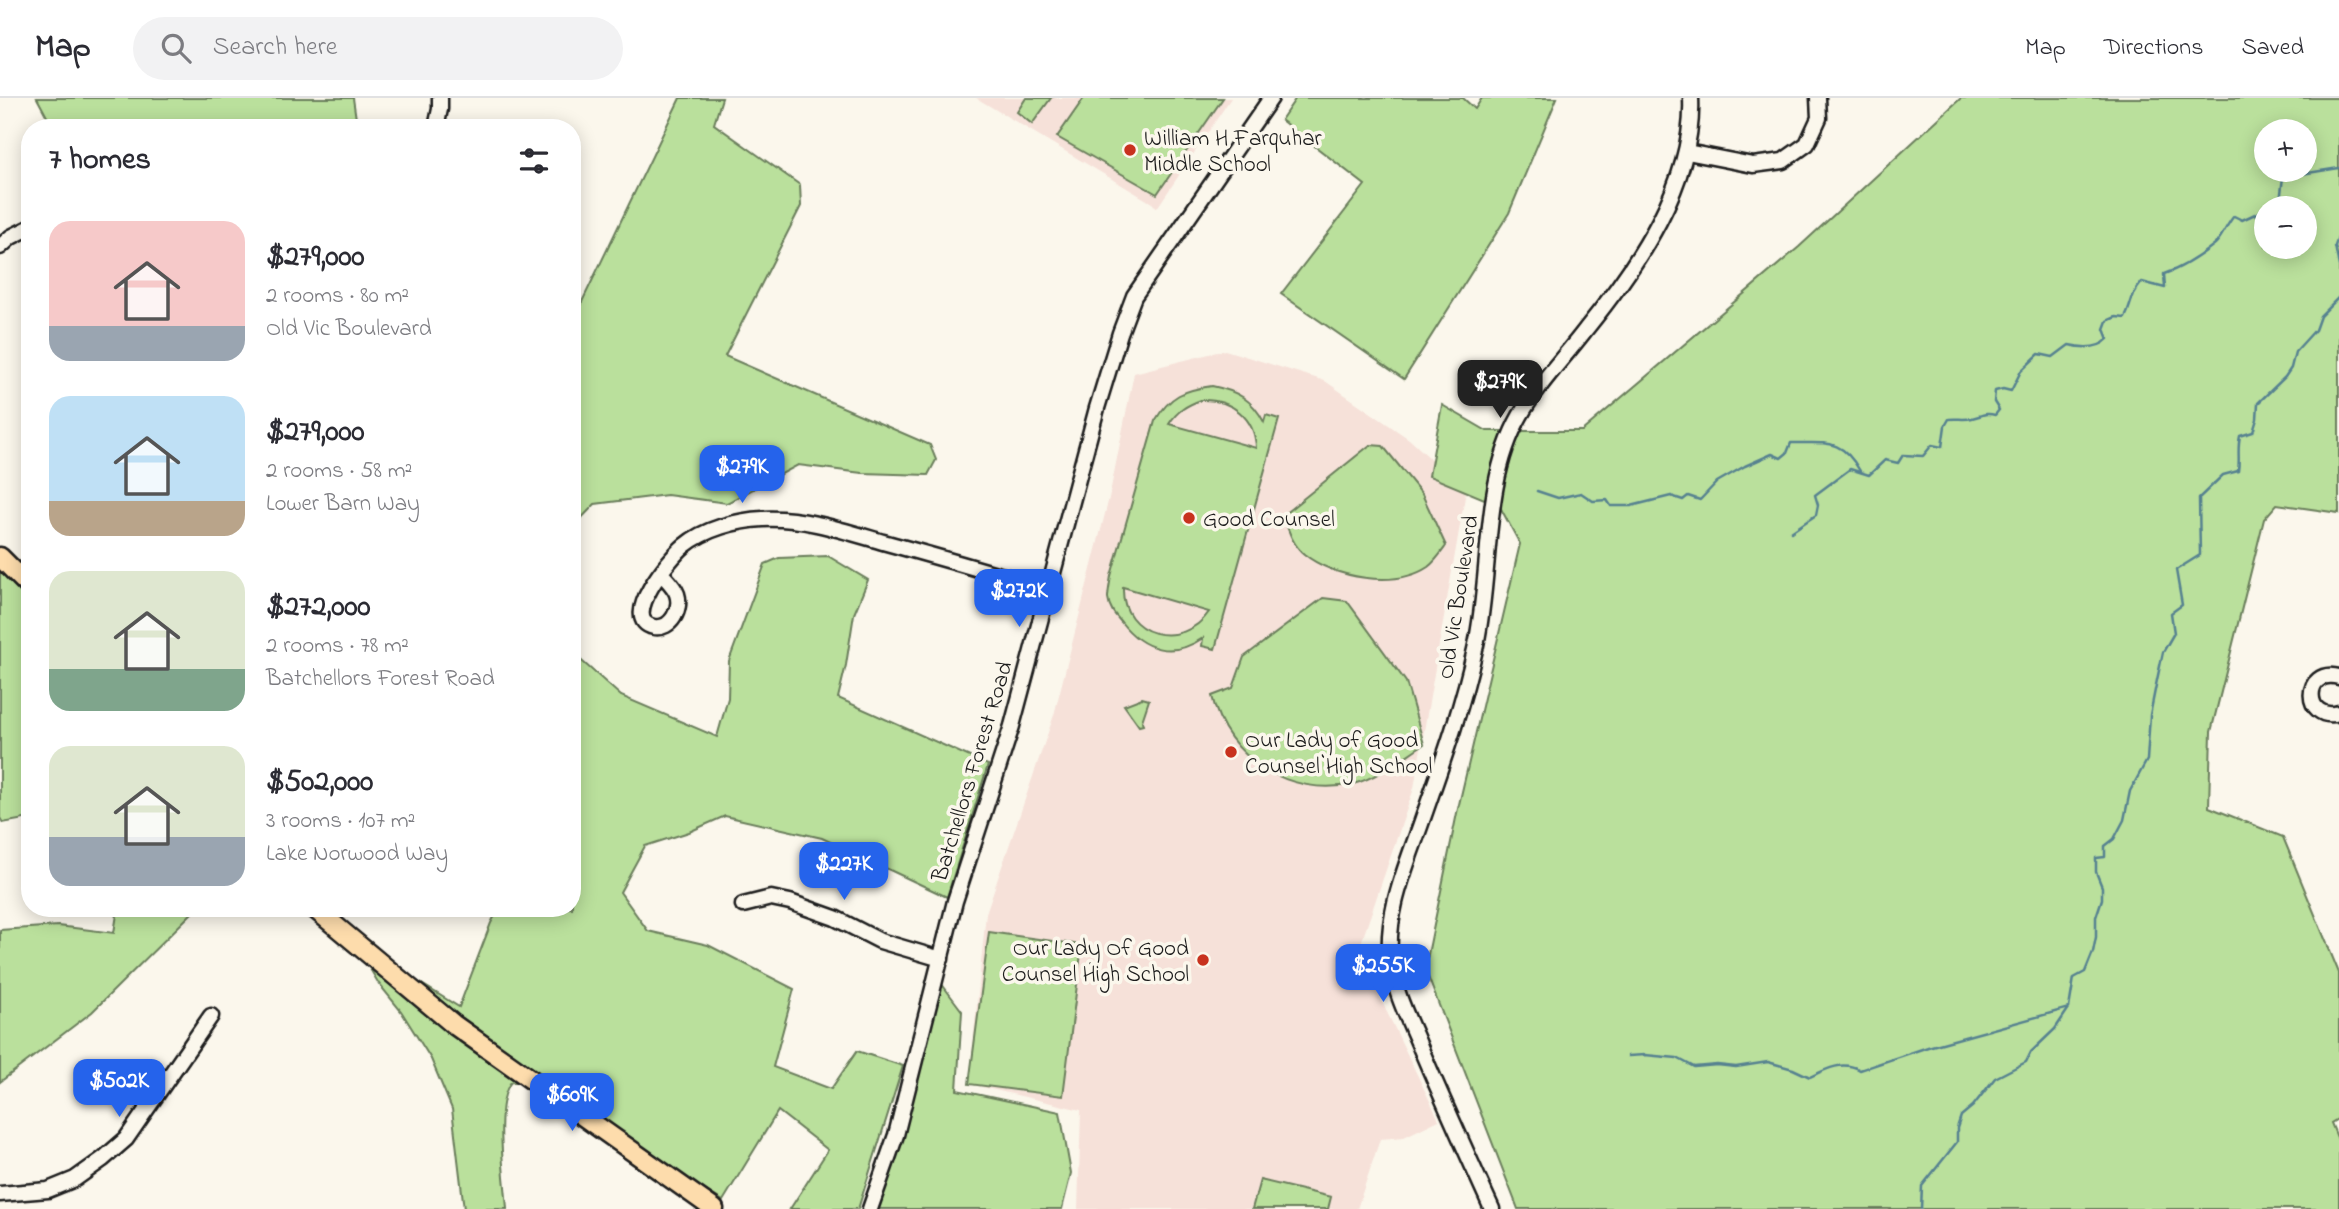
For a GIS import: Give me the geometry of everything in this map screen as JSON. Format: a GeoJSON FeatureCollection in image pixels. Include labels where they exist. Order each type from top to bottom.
{"type":"FeatureCollection","features":[{"type":"Feature","properties":{"kind":"main road"},"geometry":{"type":"LineString","coordinates":[[0,557],[21,578]]}},
{"type":"Feature","properties":{"kind":"main road"},"geometry":{"type":"LineString","coordinates":[[325,917],[453,1024],[714,1209]]}},
{"type":"Feature","properties":{"kind":"street"},"geometry":{"type":"LineString","coordinates":[[438,119],[440,98]]}},
{"type":"Feature","properties":{"kind":"street","name":"Batchellors Forest Road"},"geometry":{"type":"LineString","coordinates":[[870,1209],[896,1135],[961,882],[1012,726],[1047,589],[1120,333],[1135,296],[1271,98]]}},
{"type":"Feature","properties":{"kind":"street","name":"Old Vic Boulevard"},"geometry":{"type":"LineString","coordinates":[[1492,1209],[1400,999],[1391,963],[1390,929],[1407,864],[1465,690],[1477,642],[1500,465],[1520,416],[1552,369],[1587,328],[1643,251],[1672,196],[1687,152],[1690,98]]}},
{"type":"Feature","properties":{"kind":"street"},"geometry":{"type":"LineString","coordinates":[[1687,152],[1753,165],[1783,162],[1807,144],[1819,118],[1818,98]]}},
{"type":"Feature","properties":{"kind":"street"},"geometry":{"type":"LineString","coordinates":[[0,247],[21,233]]}},
{"type":"Feature","properties":{"kind":"street"},"geometry":{"type":"LineString","coordinates":[[661,573],[684,546],[701,536],[721,528],[763,519],[791,520],[837,529],[1047,589]]}},
{"type":"Feature","properties":{"kind":"street"},"geometry":{"type":"LineString","coordinates":[[2338,716],[2326,714],[2317,708],[2311,693],[2319,679],[2328,675],[2339,677]]}},
{"type":"Feature","properties":{"kind":"street"},"geometry":{"type":"LineString","coordinates":[[743,905],[771,898],[790,902],[835,918],[880,941],[941,959]]}},
{"type":"Feature","properties":{"kind":"street"},"geometry":{"type":"LineString","coordinates":[[0,1194],[48,1190],[75,1179],[103,1159],[126,1139],[211,1016]]}},
{"type":"Feature","properties":{"kind":"shaded area","name":"William H Farquhar Middle School"},"geometry":{"type":"Polygon","coordinates":[[[976,98],[1231,98],[1157,208],[976,98]]]}},
{"type":"Feature","properties":{"kind":"shaded area","name":"Our Lady of Good Counsel High School"},"geometry":{"type":"Polygon","coordinates":[[[1225,350],[1325,381],[1409,439],[1466,491],[1414,788],[1358,952],[1439,1120],[1404,1137],[1380,1139],[1357,1209],[1078,1209],[1081,1110],[969,1084],[986,913],[1054,715],[1109,498],[1134,373],[1225,350]]]}},
{"type":"Feature","properties":{"kind":"green space"},"geometry":{"type":"Polygon","coordinates":[[[37,98],[353,98],[356,119],[48,119],[37,98]]]}},
{"type":"Feature","properties":{"kind":"green space"},"geometry":{"type":"Polygon","coordinates":[[[680,98],[722,98],[714,124],[800,185],[801,206],[725,356],[930,445],[936,460],[928,475],[862,473],[798,465],[727,503],[667,495],[595,504],[581,519],[581,304],[680,98]]]}},
{"type":"Feature","properties":{"kind":"green space"},"geometry":{"type":"Polygon","coordinates":[[[1026,98],[1051,98],[1032,124],[1017,112],[1026,98]]]}},
{"type":"Feature","properties":{"kind":"green space","name":"William H Farquhar Middle School"},"geometry":{"type":"Polygon","coordinates":[[[1084,98],[1223,98],[1157,194],[1057,137],[1084,98]]]}},
{"type":"Feature","properties":{"kind":"green space"},"geometry":{"type":"Polygon","coordinates":[[[1296,98],[1463,98],[1475,109],[1482,98],[1557,98],[1509,213],[1404,379],[1281,294],[1365,185],[1281,120],[1296,98]]]}},
{"type":"Feature","properties":{"kind":"green space"},"geometry":{"type":"Polygon","coordinates":[[[1961,98],[2339,98],[2339,513],[2277,504],[2264,519],[2211,732],[2209,807],[2283,837],[2339,973],[2339,1118],[2331,1123],[2339,1142],[2339,1209],[1518,1209],[1425,969],[1457,813],[1520,544],[1499,505],[1429,476],[1442,405],[1487,431],[1582,431],[1799,247],[1961,98]]]}},
{"type":"Feature","properties":{"kind":"green space","name":"Good Counsel"},"geometry":{"type":"Polygon","coordinates":[[[1212,386],[1229,390],[1249,402],[1264,422],[1266,415],[1279,419],[1215,649],[1202,646],[1203,638],[1169,650],[1148,645],[1130,632],[1113,611],[1108,598],[1111,576],[1155,421],[1166,405],[1179,395],[1212,386]],[[1201,400],[1175,415],[1169,424],[1256,448],[1251,427],[1239,412],[1222,403],[1201,400]],[[1123,587],[1125,604],[1132,617],[1142,627],[1155,633],[1184,632],[1209,612],[1123,587]]]}},
{"type":"Feature","properties":{"kind":"green space"},"geometry":{"type":"Polygon","coordinates":[[[1370,445],[1383,446],[1422,494],[1446,546],[1431,565],[1414,574],[1399,578],[1364,578],[1331,569],[1316,562],[1296,546],[1283,515],[1370,445]]]}},
{"type":"Feature","properties":{"kind":"green space"},"geometry":{"type":"Polygon","coordinates":[[[0,556],[21,578],[21,820],[3,823],[0,818],[0,556]]]}},
{"type":"Feature","properties":{"kind":"green space"},"geometry":{"type":"Polygon","coordinates":[[[828,556],[868,580],[854,614],[838,698],[988,765],[947,897],[822,838],[725,816],[689,832],[645,846],[620,892],[648,931],[708,945],[794,989],[773,1067],[831,1089],[857,1051],[903,1066],[858,1209],[790,1209],[828,1150],[778,1111],[723,1201],[570,1108],[541,1085],[511,1082],[506,1093],[501,1124],[507,1209],[464,1209],[452,1109],[431,1059],[401,1011],[379,984],[354,942],[459,1007],[494,917],[581,917],[581,660],[621,696],[717,737],[728,698],[729,661],[765,564],[779,558],[828,556]]]}},
{"type":"Feature","properties":{"kind":"green space"},"geometry":{"type":"Polygon","coordinates":[[[1323,598],[1347,601],[1406,682],[1424,744],[1372,777],[1353,784],[1329,787],[1284,779],[1246,755],[1219,718],[1212,696],[1233,688],[1244,657],[1323,598]]]}},
{"type":"Feature","properties":{"kind":"green space"},"geometry":{"type":"Polygon","coordinates":[[[1142,698],[1149,700],[1143,725],[1139,726],[1124,705],[1142,698]]]}},
{"type":"Feature","properties":{"kind":"green space"},"geometry":{"type":"Polygon","coordinates":[[[117,917],[188,917],[92,1012],[0,1082],[0,930],[58,926],[114,933],[117,917]]]}},
{"type":"Feature","properties":{"kind":"green space"},"geometry":{"type":"Polygon","coordinates":[[[989,932],[1082,945],[1063,1096],[969,1084],[989,932]]]}},
{"type":"Feature","properties":{"kind":"green space"},"geometry":{"type":"Polygon","coordinates":[[[941,983],[962,1011],[957,1090],[1060,1112],[1071,1173],[1062,1209],[870,1209],[941,983]]]}},
{"type":"Feature","properties":{"kind":"green space"},"geometry":{"type":"Polygon","coordinates":[[[1260,1180],[1331,1197],[1328,1209],[1252,1209],[1260,1180]]]}},
{"type":"Feature","properties":{"kind":"waterway"},"geometry":{"type":"LineString","coordinates":[[2281,196],[2283,177],[2339,168]]}},
{"type":"Feature","properties":{"kind":"waterway"},"geometry":{"type":"LineString","coordinates":[[1791,532],[1816,515],[1818,505],[1815,495],[1850,469],[1869,475],[1885,460],[1898,463],[1903,455],[1923,456],[1932,445],[1942,447],[1945,426],[1949,419],[1995,415],[1999,410],[1994,402],[1995,391],[2011,391],[2021,371],[2039,354],[2053,357],[2069,345],[2090,347],[2104,343],[2108,339],[2104,329],[2107,321],[2116,317],[2125,318],[2133,296],[2142,282],[2165,288],[2164,274],[2191,261],[2215,244],[2234,216],[2242,220],[2254,214]]}},
{"type":"Feature","properties":{"kind":"waterway"},"geometry":{"type":"LineString","coordinates":[[2339,235],[2335,246],[2339,266]]}},
{"type":"Feature","properties":{"kind":"waterway"},"geometry":{"type":"LineString","coordinates":[[1628,1056],[1677,1058],[1694,1067],[1736,1067],[1768,1062],[1810,1077],[1841,1066],[1860,1070],[1928,1047],[2069,1008],[2074,978],[2085,972],[2096,937],[2096,917],[2102,899],[2096,858],[2105,857],[2105,846],[2114,839],[2124,820],[2130,791],[2147,760],[2150,715],[2157,680],[2163,652],[2174,633],[2171,613],[2182,605],[2176,570],[2200,555],[2199,498],[2223,475],[2238,471],[2240,436],[2253,432],[2258,403],[2285,377],[2291,368],[2295,352],[2315,330],[2320,316],[2339,297]]}},
{"type":"Feature","properties":{"kind":"waterway"},"geometry":{"type":"LineString","coordinates":[[1537,491],[1558,498],[1581,493],[1593,501],[1607,500],[1611,506],[1631,506],[1671,496],[1683,500],[1688,496],[1700,500],[1717,482],[1745,466],[1772,454],[1781,458],[1787,453],[1791,443],[1823,443],[1839,447],[1860,471]]}},
{"type":"Feature","properties":{"kind":"waterway"},"geometry":{"type":"LineString","coordinates":[[1921,1209],[1922,1186],[1957,1142],[1957,1128],[1961,1116],[1973,1106],[1995,1078],[2026,1062],[2031,1052],[2055,1029],[2069,1008]]}},
{"type":"Feature","properties":{"kind":"place","name":"William H Farquhar Middle School"},"geometry":{"type":"Point","coordinates":[1130,150]}},
{"type":"Feature","properties":{"kind":"place","name":"Good Counsel"},"geometry":{"type":"Point","coordinates":[1189,518]}},
{"type":"Feature","properties":{"kind":"place","name":"Our Lady of Good Counsel High School"},"geometry":{"type":"Point","coordinates":[1231,752]}},
{"type":"Feature","properties":{"kind":"place","name":"Our Lady Of Good Counsel High School"},"geometry":{"type":"Point","coordinates":[1203,960]}}]}
